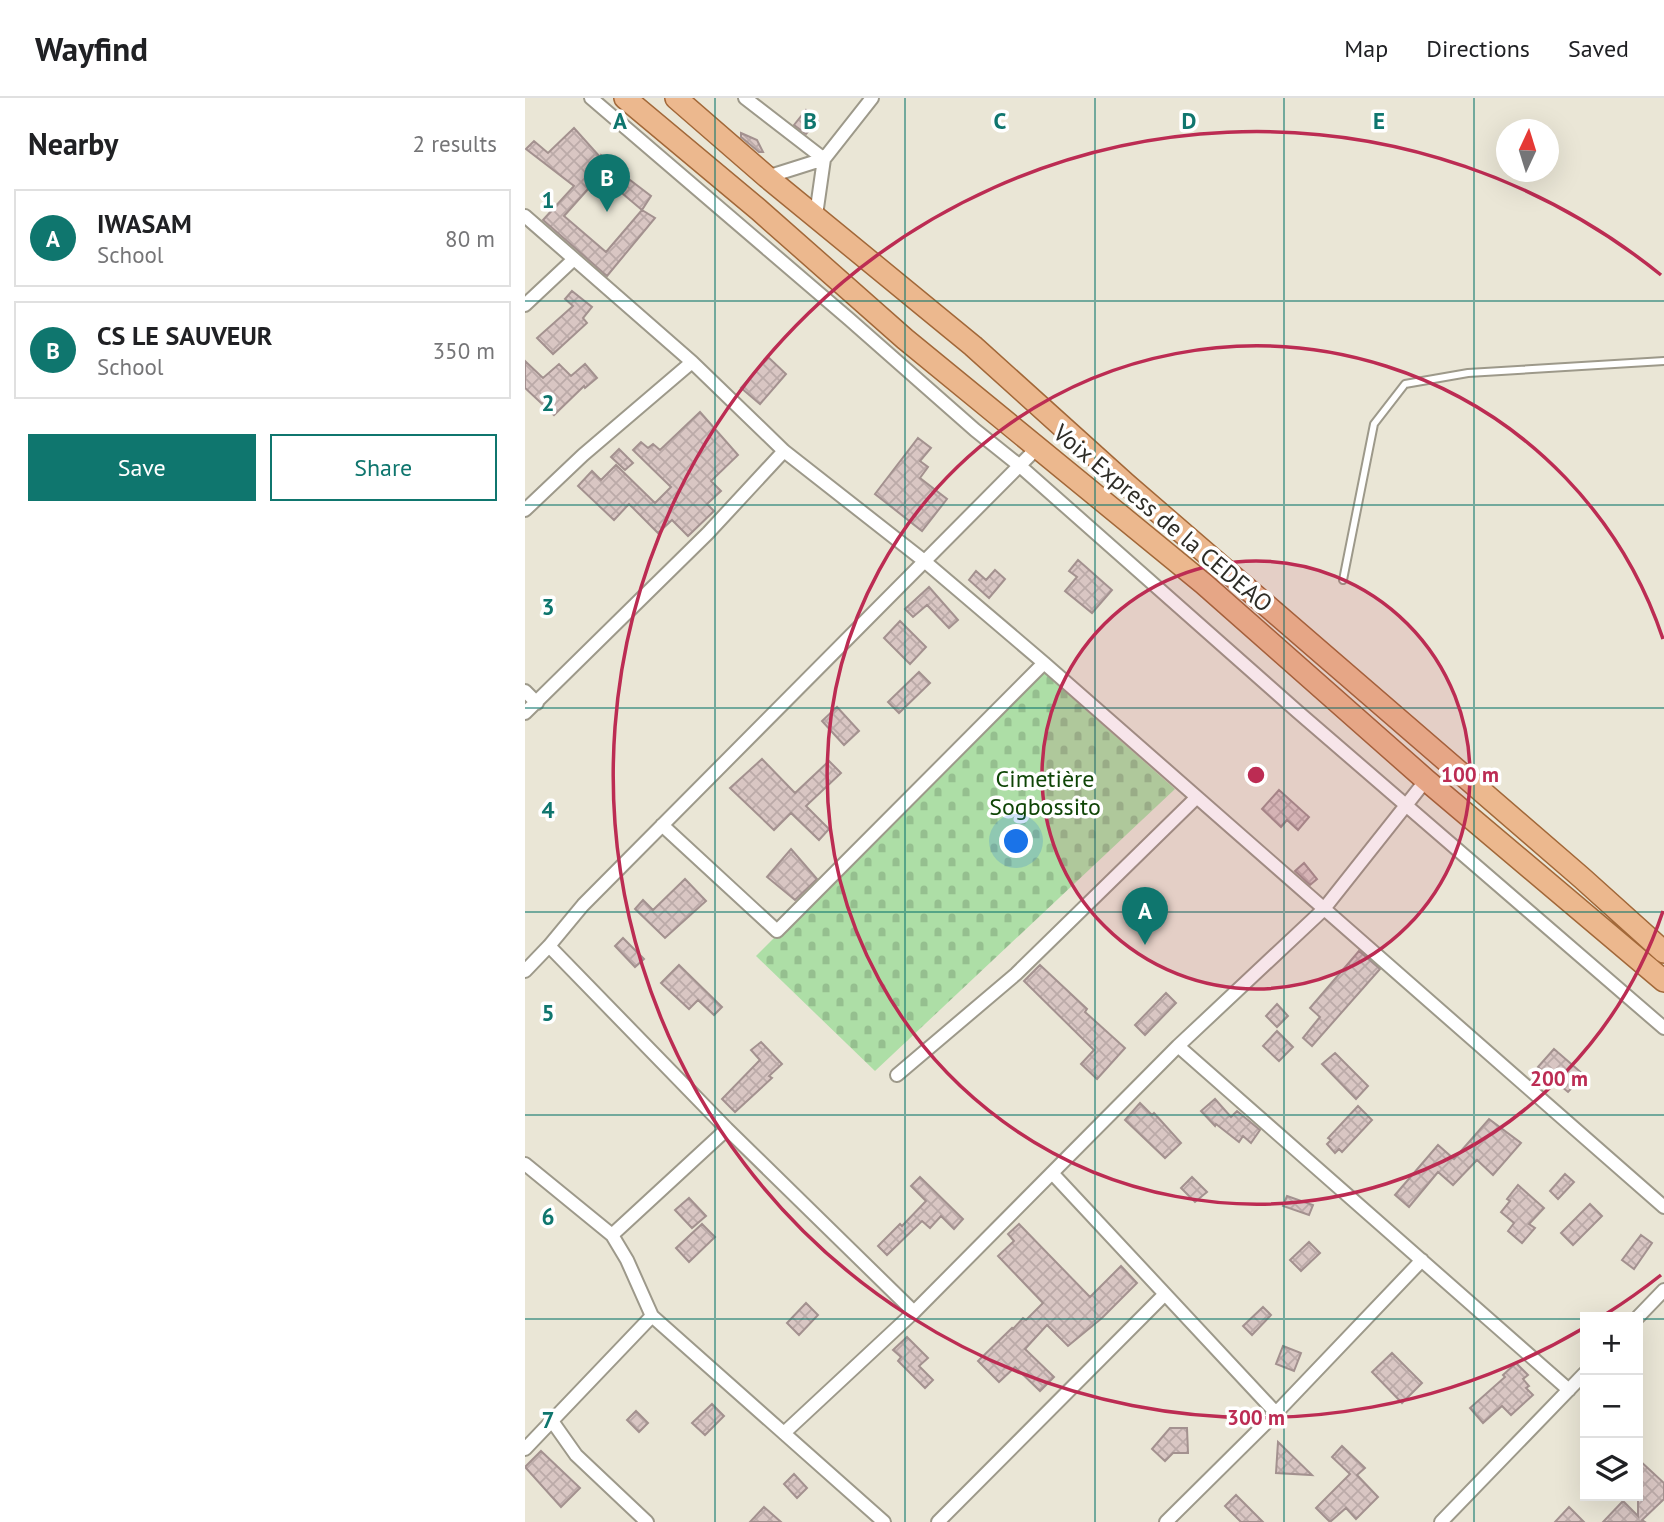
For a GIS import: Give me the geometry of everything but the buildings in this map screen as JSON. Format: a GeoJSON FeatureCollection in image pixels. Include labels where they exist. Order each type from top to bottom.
{"type":"FeatureCollection","features":[{"type":"Feature","properties":{"kind":"main road","name":"Voix Express de la CEDEAO"},"geometry":{"type":"LineString","coordinates":[[625,98],[781,229],[905,339],[1204,584],[1426,780],[1664,981]]}},
{"type":"Feature","properties":{"kind":"main road"},"geometry":{"type":"LineString","coordinates":[[676,98],[767,177],[973,346],[1126,484],[1664,952]]}},
{"type":"Feature","properties":{"kind":"main road"},"geometry":{"type":"LineString","coordinates":[[781,229],[810,210]]}},
{"type":"Feature","properties":{"kind":"main road"},"geometry":{"type":"LineString","coordinates":[[1323,690],[1342,670]]}},
{"type":"Feature","properties":{"kind":"street"},"geometry":{"type":"LineString","coordinates":[[591,98],[1020,466],[1298,712],[1664,1028]]}},
{"type":"Feature","properties":{"kind":"street"},"geometry":{"type":"LineString","coordinates":[[745,98],[824,159]]}},
{"type":"Feature","properties":{"kind":"street"},"geometry":{"type":"LineString","coordinates":[[810,210],[824,159],[872,98]]}},
{"type":"Feature","properties":{"kind":"street"},"geometry":{"type":"LineString","coordinates":[[767,177],[824,159]]}},
{"type":"Feature","properties":{"kind":"street"},"geometry":{"type":"LineString","coordinates":[[525,216],[692,362],[784,451],[923,560],[1045,663],[1664,1207]]}},
{"type":"Feature","properties":{"kind":"street"},"geometry":{"type":"LineString","coordinates":[[525,305],[574,259]]}},
{"type":"Feature","properties":{"kind":"street"},"geometry":{"type":"LineString","coordinates":[[525,510],[583,455],[692,362]]}},
{"type":"Feature","properties":{"kind":"street"},"geometry":{"type":"LineString","coordinates":[[525,971],[583,905],[1038,447]]}},
{"type":"Feature","properties":{"kind":"street"},"geometry":{"type":"LineString","coordinates":[[525,713],[708,533],[784,451]]}},
{"type":"Feature","properties":{"kind":"street"},"geometry":{"type":"LineString","coordinates":[[662,825],[777,931],[1045,663]]}},
{"type":"Feature","properties":{"kind":"street"},"geometry":{"type":"LineString","coordinates":[[525,691],[537,703]]}},
{"type":"Feature","properties":{"kind":"street"},"geometry":{"type":"LineString","coordinates":[[784,1433],[914,1312],[1178,1046],[1323,910],[1426,780]]}},
{"type":"Feature","properties":{"kind":"street"},"geometry":{"type":"LineString","coordinates":[[897,1075],[1016,974],[1196,798]]}},
{"type":"Feature","properties":{"kind":"street"},"geometry":{"type":"LineString","coordinates":[[549,946],[727,1129],[914,1312]]}},
{"type":"Feature","properties":{"kind":"street"},"geometry":{"type":"LineString","coordinates":[[1178,1046],[1569,1390]]}},
{"type":"Feature","properties":{"kind":"street"},"geometry":{"type":"LineString","coordinates":[[613,1235],[727,1129]]}},
{"type":"Feature","properties":{"kind":"street"},"geometry":{"type":"LineString","coordinates":[[527,1169],[613,1235],[652,1316],[884,1522]]}},
{"type":"Feature","properties":{"kind":"street"},"geometry":{"type":"LineString","coordinates":[[1053,1174],[1276,1413]]}},
{"type":"Feature","properties":{"kind":"street"},"geometry":{"type":"LineString","coordinates":[[1166,1522],[1276,1413],[1422,1260]]}},
{"type":"Feature","properties":{"kind":"street"},"geometry":{"type":"LineString","coordinates":[[1643,1312],[1664,1290]]}},
{"type":"Feature","properties":{"kind":"street"},"geometry":{"type":"LineString","coordinates":[[938,1522],[1164,1295]]}},
{"type":"Feature","properties":{"kind":"street"},"geometry":{"type":"LineString","coordinates":[[525,1449],[652,1316]]}},
{"type":"Feature","properties":{"kind":"street"},"geometry":{"type":"LineString","coordinates":[[1441,1522],[1583,1375]]}},
{"type":"Feature","properties":{"kind":"street"},"geometry":{"type":"LineString","coordinates":[[552,1421],[576,1455],[646,1522]]}},
{"type":"Feature","properties":{"kind":"lane"},"geometry":{"type":"LineString","coordinates":[[1343,580],[1374,424],[1405,384],[1468,373],[1664,361]]}},
{"type":"Feature","properties":{"kind":"green space","name":"Cimetière Sogbossito"},"geometry":{"type":"Polygon","coordinates":[[[1042,671],[1175,789],[875,1071],[756,956],[1042,671]]]}},
{"type":"Feature","properties":{"kind":"place","name":"CS LE SAUVEUR"},"geometry":{"type":"Point","coordinates":[607,212]}},
{"type":"Feature","properties":{"kind":"place","name":"IWASAM"},"geometry":{"type":"Point","coordinates":[1145,945]}}]}
